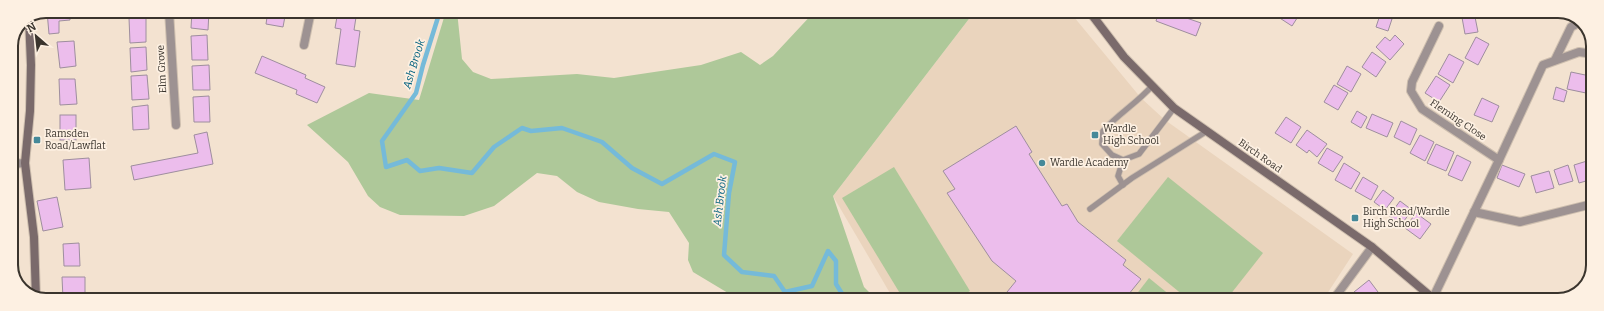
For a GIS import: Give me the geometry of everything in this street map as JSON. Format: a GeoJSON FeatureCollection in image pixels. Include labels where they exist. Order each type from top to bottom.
{"type":"FeatureCollection","features":[{"type":"Feature","properties":{"kind":"street","name":"Elm Grove"},"geometry":{"type":"LineString","coordinates":[[169,18],[176,125]]}},
{"type":"Feature","properties":{"kind":"street"},"geometry":{"type":"LineString","coordinates":[[304,45],[310,18]]}},
{"type":"Feature","properties":{"kind":"street","name":"Birch Road"},"geometry":{"type":"LineString","coordinates":[[1095,18],[1124,57],[1174,108],[1372,247],[1427,293]]}},
{"type":"Feature","properties":{"kind":"street"},"geometry":{"type":"LineString","coordinates":[[29,24],[31,65],[30,111],[26,159],[34,237],[36,291]]}},
{"type":"Feature","properties":{"kind":"street"},"geometry":{"type":"LineString","coordinates":[[1555,60],[1570,27],[1575,24]]}},
{"type":"Feature","properties":{"kind":"street","name":"Fleming Close"},"geometry":{"type":"LineString","coordinates":[[1439,26],[1412,82],[1411,91],[1422,109],[1499,160]]}},
{"type":"Feature","properties":{"kind":"street"},"geometry":{"type":"LineString","coordinates":[[1437,293],[1543,65],[1579,52],[1586,53]]}},
{"type":"Feature","properties":{"kind":"street"},"geometry":{"type":"LineString","coordinates":[[18,162],[26,159]]}},
{"type":"Feature","properties":{"kind":"street"},"geometry":{"type":"LineString","coordinates":[[1474,212],[1520,222],[1586,206]]}},
{"type":"Feature","properties":{"kind":"street"},"geometry":{"type":"LineString","coordinates":[[1338,293],[1372,247]]}},
{"type":"Feature","properties":{"kind":"lane"},"geometry":{"type":"LineString","coordinates":[[1152,86],[1141,98],[1116,117],[1103,131],[1102,144],[1112,155],[1123,160],[1139,154],[1174,108]]}},
{"type":"Feature","properties":{"kind":"lane"},"geometry":{"type":"LineString","coordinates":[[1090,209],[1123,185],[1207,131]]}},
{"type":"Feature","properties":{"kind":"lane"},"geometry":{"type":"LineString","coordinates":[[1123,160],[1118,176],[1123,185]]}},
{"type":"Feature","properties":{"kind":"shaded area","name":"Wardle Academy"},"geometry":{"type":"Polygon","coordinates":[[[970,18],[1075,18],[1141,98],[1165,120],[1353,254],[1328,293],[890,293],[833,196],[970,18]]]}},
{"type":"Feature","properties":{"kind":"green space"},"geometry":{"type":"Polygon","coordinates":[[[444,18],[458,18],[462,59],[473,72],[491,79],[577,74],[614,78],[701,65],[741,52],[760,65],[773,56],[808,18],[970,18],[833,196],[864,287],[870,293],[728,293],[693,272],[688,260],[689,243],[669,212],[638,209],[599,202],[577,192],[557,176],[537,173],[494,206],[464,216],[400,215],[380,207],[368,196],[348,162],[307,125],[369,93],[419,100],[444,18]]]}},
{"type":"Feature","properties":{"kind":"green space"},"geometry":{"type":"Polygon","coordinates":[[[894,167],[970,291],[967,293],[900,293],[842,198],[894,167]]]}},
{"type":"Feature","properties":{"kind":"green space"},"geometry":{"type":"Polygon","coordinates":[[[1168,177],[1263,253],[1232,293],[1180,293],[1117,241],[1168,177]]]}},
{"type":"Feature","properties":{"kind":"green space"},"geometry":{"type":"Polygon","coordinates":[[[18,228],[19,273],[18,267],[18,228]]]}},
{"type":"Feature","properties":{"kind":"green space"},"geometry":{"type":"Polygon","coordinates":[[[1149,278],[1167,293],[1137,293],[1149,278]]]}},
{"type":"Feature","properties":{"kind":"building"},"geometry":{"type":"Polygon","coordinates":[[[48,18],[70,18],[70,20],[59,21],[59,33],[49,34],[48,18]]]}},
{"type":"Feature","properties":{"kind":"building"},"geometry":{"type":"Polygon","coordinates":[[[129,18],[146,18],[146,42],[130,43],[129,18]]]}},
{"type":"Feature","properties":{"kind":"building"},"geometry":{"type":"Polygon","coordinates":[[[192,18],[209,18],[208,30],[191,28],[192,18]]]}},
{"type":"Feature","properties":{"kind":"building"},"geometry":{"type":"Polygon","coordinates":[[[267,18],[285,18],[283,27],[266,24],[267,18]]]}},
{"type":"Feature","properties":{"kind":"building"},"geometry":{"type":"Polygon","coordinates":[[[337,18],[356,18],[354,30],[360,31],[355,67],[336,64],[341,29],[335,28],[337,18]]]}},
{"type":"Feature","properties":{"kind":"building"},"geometry":{"type":"Polygon","coordinates":[[[1157,18],[1186,18],[1201,23],[1196,36],[1156,21],[1157,18]]]}},
{"type":"Feature","properties":{"kind":"building"},"geometry":{"type":"Polygon","coordinates":[[[1280,18],[1297,18],[1292,26],[1280,18]]]}},
{"type":"Feature","properties":{"kind":"building"},"geometry":{"type":"Polygon","coordinates":[[[1379,18],[1392,19],[1388,31],[1376,27],[1379,18]]]}},
{"type":"Feature","properties":{"kind":"building"},"geometry":{"type":"Polygon","coordinates":[[[1462,18],[1475,18],[1478,32],[1465,34],[1462,18]]]}},
{"type":"Feature","properties":{"kind":"building"},"geometry":{"type":"Polygon","coordinates":[[[207,35],[208,60],[192,60],[191,36],[207,35]]]}},
{"type":"Feature","properties":{"kind":"building"},"geometry":{"type":"Polygon","coordinates":[[[1395,35],[1404,44],[1390,60],[1376,47],[1385,37],[1390,41],[1395,35]]]}},
{"type":"Feature","properties":{"kind":"building"},"geometry":{"type":"Polygon","coordinates":[[[1476,37],[1489,44],[1478,65],[1465,58],[1476,37]]]}},
{"type":"Feature","properties":{"kind":"building"},"geometry":{"type":"Polygon","coordinates":[[[74,41],[76,66],[60,68],[57,42],[74,41]]]}},
{"type":"Feature","properties":{"kind":"building"},"geometry":{"type":"Polygon","coordinates":[[[146,47],[147,70],[131,72],[130,48],[146,47]]]}},
{"type":"Feature","properties":{"kind":"building"},"geometry":{"type":"Polygon","coordinates":[[[1372,52],[1386,62],[1376,77],[1362,67],[1372,52]]]}},
{"type":"Feature","properties":{"kind":"building"},"geometry":{"type":"Polygon","coordinates":[[[1449,54],[1464,62],[1453,83],[1438,74],[1449,54]]]}},
{"type":"Feature","properties":{"kind":"building"},"geometry":{"type":"Polygon","coordinates":[[[262,56],[306,75],[305,78],[325,87],[317,103],[296,94],[297,90],[255,73],[262,56]]]}},
{"type":"Feature","properties":{"kind":"building"},"geometry":{"type":"Polygon","coordinates":[[[209,65],[210,90],[193,90],[192,66],[209,65]]]}},
{"type":"Feature","properties":{"kind":"building"},"geometry":{"type":"Polygon","coordinates":[[[1347,66],[1361,74],[1351,92],[1337,84],[1347,66]]]}},
{"type":"Feature","properties":{"kind":"building"},"geometry":{"type":"Polygon","coordinates":[[[1571,72],[1586,75],[1586,93],[1567,89],[1571,72]]]}},
{"type":"Feature","properties":{"kind":"building"},"geometry":{"type":"Polygon","coordinates":[[[147,75],[149,99],[132,100],[131,76],[147,75]]]}},
{"type":"Feature","properties":{"kind":"building"},"geometry":{"type":"Polygon","coordinates":[[[1436,76],[1450,85],[1439,102],[1425,93],[1436,76]]]}},
{"type":"Feature","properties":{"kind":"building"},"geometry":{"type":"Polygon","coordinates":[[[59,79],[75,79],[77,104],[60,105],[59,79]]]}},
{"type":"Feature","properties":{"kind":"building"},"geometry":{"type":"Polygon","coordinates":[[[1334,85],[1348,93],[1338,110],[1324,102],[1334,85]]]}},
{"type":"Feature","properties":{"kind":"building"},"geometry":{"type":"Polygon","coordinates":[[[1556,87],[1567,91],[1564,102],[1553,99],[1556,87]]]}},
{"type":"Feature","properties":{"kind":"building"},"geometry":{"type":"Polygon","coordinates":[[[209,96],[210,122],[194,122],[193,97],[209,96]]]}},
{"type":"Feature","properties":{"kind":"building"},"geometry":{"type":"Polygon","coordinates":[[[1482,98],[1499,106],[1492,122],[1474,115],[1482,98]]]}},
{"type":"Feature","properties":{"kind":"building"},"geometry":{"type":"Polygon","coordinates":[[[148,105],[149,129],[133,130],[132,107],[148,105]]]}},
{"type":"Feature","properties":{"kind":"building"},"geometry":{"type":"Polygon","coordinates":[[[1357,111],[1367,117],[1361,128],[1351,122],[1357,111]]]}},
{"type":"Feature","properties":{"kind":"building"},"geometry":{"type":"Polygon","coordinates":[[[1372,114],[1393,123],[1387,137],[1366,128],[1372,114]]]}},
{"type":"Feature","properties":{"kind":"building"},"geometry":{"type":"Polygon","coordinates":[[[60,115],[76,115],[76,140],[60,140],[60,115]]]}},
{"type":"Feature","properties":{"kind":"building"},"geometry":{"type":"Polygon","coordinates":[[[1286,117],[1301,127],[1291,143],[1275,133],[1286,117]]]}},
{"type":"Feature","properties":{"kind":"building"},"geometry":{"type":"Polygon","coordinates":[[[1401,121],[1417,129],[1410,145],[1394,137],[1401,121]]]}},
{"type":"Feature","properties":{"kind":"building"},"geometry":{"type":"Polygon","coordinates":[[[1016,126],[1032,152],[1029,154],[1062,206],[1067,204],[1078,222],[1126,260],[1123,265],[1141,279],[1130,293],[1008,293],[1007,292],[1016,281],[992,261],[947,193],[955,189],[943,171],[1016,126]]]}},
{"type":"Feature","properties":{"kind":"building"},"geometry":{"type":"Polygon","coordinates":[[[1307,130],[1327,144],[1317,157],[1309,150],[1307,153],[1296,145],[1307,130]]]}},
{"type":"Feature","properties":{"kind":"building"},"geometry":{"type":"Polygon","coordinates":[[[207,132],[213,164],[134,180],[131,166],[198,153],[194,135],[207,132]]]}},
{"type":"Feature","properties":{"kind":"building"},"geometry":{"type":"Polygon","coordinates":[[[1420,135],[1434,142],[1425,161],[1410,153],[1420,135]]]}},
{"type":"Feature","properties":{"kind":"building"},"geometry":{"type":"Polygon","coordinates":[[[1436,144],[1454,152],[1446,171],[1427,163],[1436,144]]]}},
{"type":"Feature","properties":{"kind":"building"},"geometry":{"type":"Polygon","coordinates":[[[1327,148],[1343,157],[1333,172],[1318,163],[1327,148]]]}},
{"type":"Feature","properties":{"kind":"building"},"geometry":{"type":"Polygon","coordinates":[[[1457,155],[1471,162],[1462,181],[1448,175],[1457,155]]]}},
{"type":"Feature","properties":{"kind":"building"},"geometry":{"type":"Polygon","coordinates":[[[89,158],[91,188],[65,190],[63,160],[89,158]]]}},
{"type":"Feature","properties":{"kind":"building"},"geometry":{"type":"Polygon","coordinates":[[[1586,161],[1586,181],[1579,183],[1574,165],[1586,161]]]}},
{"type":"Feature","properties":{"kind":"building"},"geometry":{"type":"Polygon","coordinates":[[[1344,163],[1360,173],[1351,189],[1335,180],[1344,163]]]}},
{"type":"Feature","properties":{"kind":"building"},"geometry":{"type":"Polygon","coordinates":[[[1502,165],[1525,174],[1519,187],[1497,178],[1502,165]]]}},
{"type":"Feature","properties":{"kind":"building"},"geometry":{"type":"Polygon","coordinates":[[[1568,165],[1573,181],[1559,185],[1554,170],[1568,165]]]}},
{"type":"Feature","properties":{"kind":"building"},"geometry":{"type":"Polygon","coordinates":[[[1549,171],[1554,188],[1536,193],[1531,176],[1549,171]]]}},
{"type":"Feature","properties":{"kind":"building"},"geometry":{"type":"Polygon","coordinates":[[[1363,177],[1378,186],[1371,200],[1355,191],[1363,177]]]}},
{"type":"Feature","properties":{"kind":"building"},"geometry":{"type":"Polygon","coordinates":[[[1383,190],[1394,198],[1385,210],[1374,202],[1383,190]]]}},
{"type":"Feature","properties":{"kind":"building"},"geometry":{"type":"Polygon","coordinates":[[[57,197],[63,227],[43,231],[37,201],[57,197]]]}},
{"type":"Feature","properties":{"kind":"building"},"geometry":{"type":"Polygon","coordinates":[[[1400,201],[1412,210],[1401,225],[1389,216],[1400,201]]]}},
{"type":"Feature","properties":{"kind":"building"},"geometry":{"type":"Polygon","coordinates":[[[1416,213],[1431,224],[1420,239],[1405,228],[1416,213]]]}},
{"type":"Feature","properties":{"kind":"building"},"geometry":{"type":"Polygon","coordinates":[[[79,243],[80,266],[64,266],[63,244],[79,243]]]}},
{"type":"Feature","properties":{"kind":"building"},"geometry":{"type":"Polygon","coordinates":[[[62,277],[85,277],[85,293],[63,293],[62,277]]]}},
{"type":"Feature","properties":{"kind":"building"},"geometry":{"type":"Polygon","coordinates":[[[1369,280],[1379,293],[1355,293],[1354,292],[1369,280]]]}},
{"type":"Feature","properties":{"kind":"waterway","name":"Ash Brook"},"geometry":{"type":"LineString","coordinates":[[438,18],[416,93],[382,141],[386,167],[407,160],[420,171],[439,168],[472,173],[494,147],[522,128],[531,131],[562,128],[602,142],[632,168],[662,184],[714,154],[735,162],[729,193],[724,255],[742,272],[774,276],[785,292],[812,286],[828,251],[836,261],[836,284],[842,293]]}},
{"type":"Feature","properties":{"kind":"place","name":"Wardle High School"},"geometry":{"type":"Point","coordinates":[1095,135]}},
{"type":"Feature","properties":{"kind":"place","name":"Ramsden Road/Lawflat"},"geometry":{"type":"Point","coordinates":[37,140]}},
{"type":"Feature","properties":{"kind":"place","name":"Wardle Academy"},"geometry":{"type":"Point","coordinates":[1042,163]}},
{"type":"Feature","properties":{"kind":"place","name":"Birch Road/Wardle High School"},"geometry":{"type":"Point","coordinates":[1355,218]}}]}
